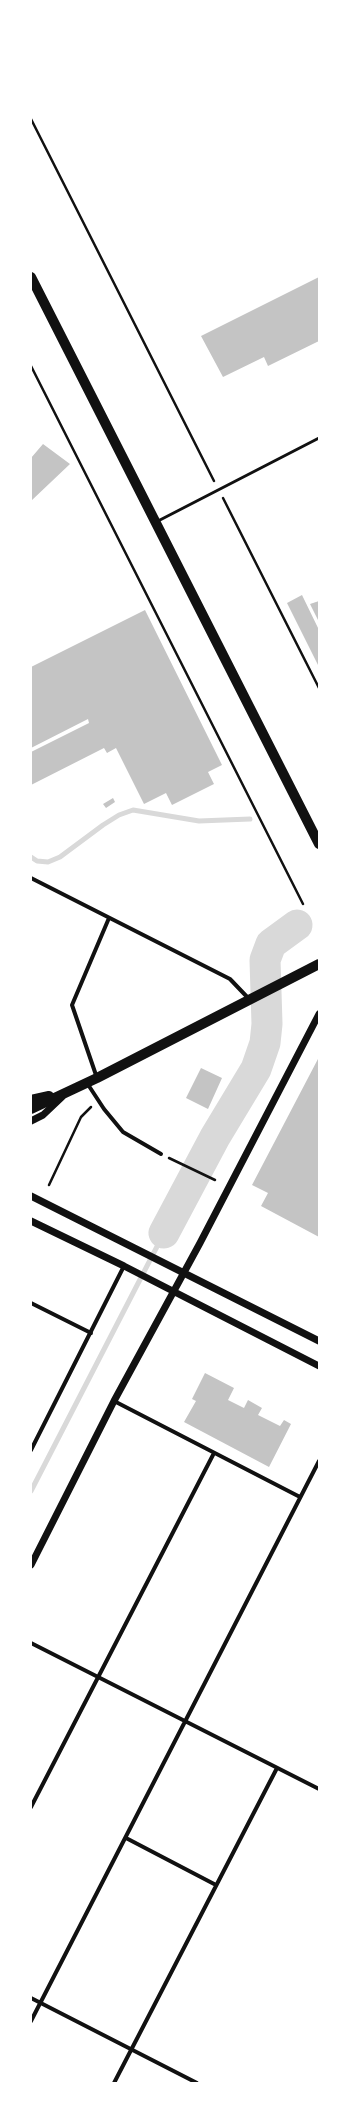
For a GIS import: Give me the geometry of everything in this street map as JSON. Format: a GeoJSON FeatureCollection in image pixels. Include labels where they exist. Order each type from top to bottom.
{"type":"FeatureCollection","features":[{"type":"Feature","properties":{"kind":"main road"},"geometry":{"type":"LineString","coordinates":[[31,277],[154,523],[319,844]]}},
{"type":"Feature","properties":{"kind":"main road"},"geometry":{"type":"LineString","coordinates":[[31,1109],[97,1078],[319,964]]}},
{"type":"Feature","properties":{"kind":"main road"},"geometry":{"type":"LineString","coordinates":[[31,1100],[66,1093]]}},
{"type":"Feature","properties":{"kind":"street"},"geometry":{"type":"LineString","coordinates":[[31,878],[230,979],[250,1000]]}},
{"type":"Feature","properties":{"kind":"street"},"geometry":{"type":"LineString","coordinates":[[97,1078],[72,1005],[109,918]]}},
{"type":"Feature","properties":{"kind":"street"},"geometry":{"type":"LineString","coordinates":[[31,1565],[114,1401],[184,1272],[319,1014]]}},
{"type":"Feature","properties":{"kind":"street"},"geometry":{"type":"LineString","coordinates":[[86,1083],[123,1132],[161,1154]]}},
{"type":"Feature","properties":{"kind":"street"},"geometry":{"type":"LineString","coordinates":[[31,1121],[43,1115],[66,1093]]}},
{"type":"Feature","properties":{"kind":"street"},"geometry":{"type":"LineString","coordinates":[[31,1196],[143,1251],[319,1341]]}},
{"type":"Feature","properties":{"kind":"street"},"geometry":{"type":"LineString","coordinates":[[31,1221],[134,1271],[319,1366]]}},
{"type":"Feature","properties":{"kind":"street"},"geometry":{"type":"LineString","coordinates":[[31,1450],[124,1266]]}},
{"type":"Feature","properties":{"kind":"street"},"geometry":{"type":"LineString","coordinates":[[31,1303],[91,1333]]}},
{"type":"Feature","properties":{"kind":"street"},"geometry":{"type":"LineString","coordinates":[[114,1401],[300,1497]]}},
{"type":"Feature","properties":{"kind":"street"},"geometry":{"type":"LineString","coordinates":[[31,1807],[214,1453]]}},
{"type":"Feature","properties":{"kind":"street"},"geometry":{"type":"LineString","coordinates":[[31,2021],[319,1461]]}},
{"type":"Feature","properties":{"kind":"street"},"geometry":{"type":"LineString","coordinates":[[31,1643],[319,1789]]}},
{"type":"Feature","properties":{"kind":"street"},"geometry":{"type":"LineString","coordinates":[[114,2083],[277,1768]]}},
{"type":"Feature","properties":{"kind":"street"},"geometry":{"type":"LineString","coordinates":[[126,1838],[216,1885]]}},
{"type":"Feature","properties":{"kind":"street"},"geometry":{"type":"LineString","coordinates":[[31,1998],[197,2083]]}},
{"type":"Feature","properties":{"kind":"lane"},"geometry":{"type":"LineString","coordinates":[[154,523],[319,438]]}},
{"type":"Feature","properties":{"kind":"path"},"geometry":{"type":"LineString","coordinates":[[31,119],[319,688]]}},
{"type":"Feature","properties":{"kind":"path"},"geometry":{"type":"LineString","coordinates":[[31,366],[303,904]]}},
{"type":"Feature","properties":{"kind":"path"},"geometry":{"type":"LineString","coordinates":[[49,1185],[81,1117],[98,1100]]}},
{"type":"Feature","properties":{"kind":"path"},"geometry":{"type":"LineString","coordinates":[[173,1160],[215,1180]]}},
{"type":"Feature","properties":{"kind":"building"},"geometry":{"type":"Polygon","coordinates":[[[319,277],[319,341],[268,366],[264,357],[223,377],[201,336],[319,277]]]}},
{"type":"Feature","properties":{"kind":"building"},"geometry":{"type":"Polygon","coordinates":[[[43,444],[70,464],[31,501],[31,458],[43,444]]]}},
{"type":"Feature","properties":{"kind":"building"},"geometry":{"type":"Polygon","coordinates":[[[302,595],[319,630],[319,667],[287,603],[302,595]]]}},
{"type":"Feature","properties":{"kind":"building"},"geometry":{"type":"Polygon","coordinates":[[[319,601],[319,622],[310,604],[319,601]]]}},
{"type":"Feature","properties":{"kind":"building"},"geometry":{"type":"Polygon","coordinates":[[[145,610],[222,765],[208,772],[214,784],[172,805],[166,793],[144,804],[116,748],[107,753],[104,748],[31,785],[31,752],[89,723],[88,719],[31,748],[31,667],[145,610]]]}},
{"type":"Feature","properties":{"kind":"building"},"geometry":{"type":"Polygon","coordinates":[[[113,798],[115,802],[106,808],[103,804],[113,798]]]}},
{"type":"Feature","properties":{"kind":"building"},"geometry":{"type":"Polygon","coordinates":[[[319,1057],[319,1237],[261,1206],[268,1193],[252,1185],[319,1057]]]}},
{"type":"Feature","properties":{"kind":"building"},"geometry":{"type":"Polygon","coordinates":[[[201,1068],[222,1078],[208,1109],[186,1098],[201,1068]]]}},
{"type":"Feature","properties":{"kind":"building"},"geometry":{"type":"Polygon","coordinates":[[[205,1373],[234,1388],[228,1400],[244,1408],[248,1400],[262,1408],[258,1415],[280,1426],[284,1420],[291,1424],[269,1467],[184,1422],[196,1401],[192,1399],[205,1373]]]}},
{"type":"Feature","properties":{"kind":"waterway"},"geometry":{"type":"LineString","coordinates":[[31,857],[37,861],[48,862],[60,857],[103,825],[119,815],[133,810],[199,821],[250,819]]}},
{"type":"Feature","properties":{"kind":"waterway"},"geometry":{"type":"LineString","coordinates":[[164,1233],[215,1137],[256,1069],[265,1043],[267,1024],[265,960],[271,944],[297,925]]}},
{"type":"Feature","properties":{"kind":"waterway"},"geometry":{"type":"LineString","coordinates":[[31,1491],[164,1233]]}}]}
